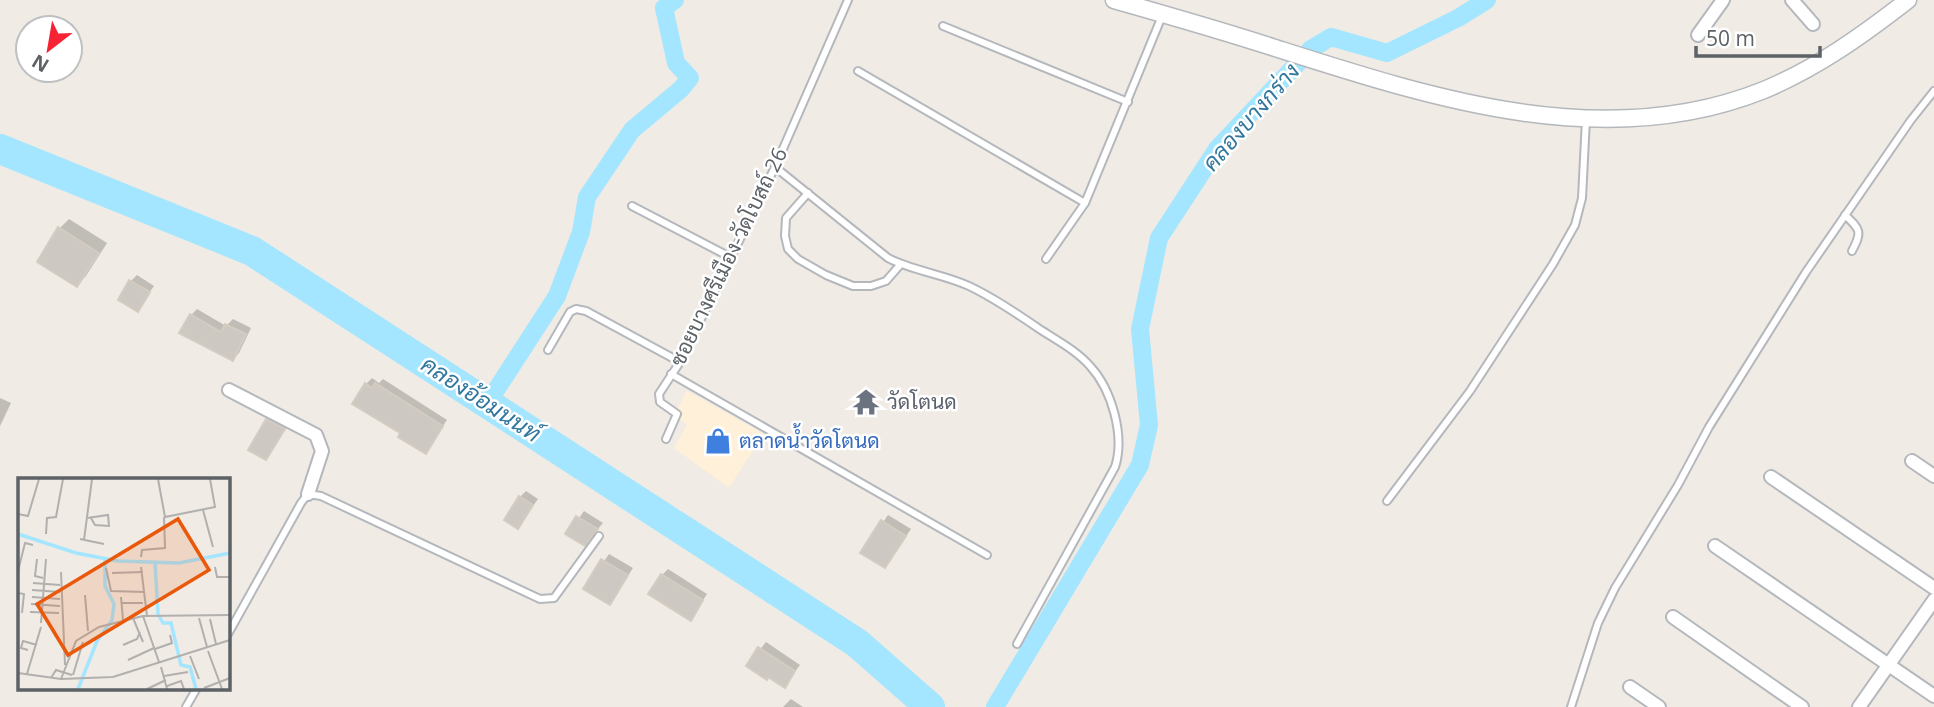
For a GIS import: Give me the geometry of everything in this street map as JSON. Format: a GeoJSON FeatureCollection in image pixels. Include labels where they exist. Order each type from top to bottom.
{"type":"FeatureCollection","features":[{"type":"Feature","properties":{"kind":"street"},"geometry":{"type":"LineString","coordinates":[[1114,0],[1325,65],[1445,98],[1586,119],[1624,120],[1668,116],[1715,106],[1763,90],[1807,70],[1866,33],[1908,0]]}},
{"type":"Feature","properties":{"kind":"street"},"geometry":{"type":"LineString","coordinates":[[1698,35],[1723,0]]}},
{"type":"Feature","properties":{"kind":"street"},"geometry":{"type":"LineString","coordinates":[[1792,0],[1813,23]]}},
{"type":"Feature","properties":{"kind":"street"},"geometry":{"type":"LineString","coordinates":[[229,390],[316,435],[322,451],[308,494]]}},
{"type":"Feature","properties":{"kind":"street"},"geometry":{"type":"LineString","coordinates":[[1912,461],[1934,475]]}},
{"type":"Feature","properties":{"kind":"street"},"geometry":{"type":"LineString","coordinates":[[1771,477],[1934,588]]}},
{"type":"Feature","properties":{"kind":"street"},"geometry":{"type":"LineString","coordinates":[[1715,546],[1934,696]]}},
{"type":"Feature","properties":{"kind":"street"},"geometry":{"type":"LineString","coordinates":[[1859,707],[1934,600]]}},
{"type":"Feature","properties":{"kind":"street"},"geometry":{"type":"LineString","coordinates":[[1673,617],[1802,707]]}},
{"type":"Feature","properties":{"kind":"street"},"geometry":{"type":"LineString","coordinates":[[1630,687],[1659,707]]}},
{"type":"Feature","properties":{"kind":"lane","name":"ซอยบางศรีเมือง-วัดโบสถ์ 26"},"geometry":{"type":"LineString","coordinates":[[848,0],[775,167],[680,362],[671,374],[987,555]]}},
{"type":"Feature","properties":{"kind":"lane"},"geometry":{"type":"LineString","coordinates":[[1046,259],[1086,203],[1162,14]]}},
{"type":"Feature","properties":{"kind":"lane"},"geometry":{"type":"LineString","coordinates":[[943,26],[1128,103]]}},
{"type":"Feature","properties":{"kind":"lane"},"geometry":{"type":"LineString","coordinates":[[858,71],[1086,203]]}},
{"type":"Feature","properties":{"kind":"lane"},"geometry":{"type":"LineString","coordinates":[[1571,707],[1598,623],[1615,588],[1678,485],[1709,428],[1806,272],[1934,91]]}},
{"type":"Feature","properties":{"kind":"lane"},"geometry":{"type":"LineString","coordinates":[[1387,501],[1470,391],[1553,264],[1575,225],[1582,198],[1586,119]]}},
{"type":"Feature","properties":{"kind":"lane"},"geometry":{"type":"LineString","coordinates":[[775,167],[888,258],[900,265],[936,274],[996,300],[1071,349],[1090,366],[1105,387],[1116,423],[1119,454],[1115,467],[1017,644]]}},
{"type":"Feature","properties":{"kind":"lane"},"geometry":{"type":"LineString","coordinates":[[808,193],[786,218],[785,236],[788,248],[799,259],[826,275],[853,286],[871,286],[886,281],[900,265]]}},
{"type":"Feature","properties":{"kind":"lane"},"geometry":{"type":"LineString","coordinates":[[632,206],[730,257]]}},
{"type":"Feature","properties":{"kind":"lane"},"geometry":{"type":"LineString","coordinates":[[1845,215],[1860,236],[1852,251]]}},
{"type":"Feature","properties":{"kind":"lane"},"geometry":{"type":"LineString","coordinates":[[548,351],[570,312],[576,309],[586,311],[680,362]]}},
{"type":"Feature","properties":{"kind":"lane"},"geometry":{"type":"LineString","coordinates":[[666,439],[677,414],[658,398],[671,374]]}},
{"type":"Feature","properties":{"kind":"lane"},"geometry":{"type":"LineString","coordinates":[[229,632],[300,503],[308,494],[321,496],[540,599],[554,598],[599,536]]}},
{"type":"Feature","properties":{"kind":"lane"},"geometry":{"type":"LineString","coordinates":[[186,707],[196,690]]}},
{"type":"Feature","properties":{"kind":"shaded area","name":"ตลาดน้ำวัดโตนด"},"geometry":{"type":"Polygon","coordinates":[[[687,391],[764,434],[729,488],[674,448],[687,424],[673,416],[687,391]]]}},
{"type":"Feature","properties":{"kind":"building"},"geometry":{"type":"Polygon","coordinates":[[[58,227],[99,253],[77,287],[37,262],[58,227]]]}},
{"type":"Feature","properties":{"kind":"building"},"geometry":{"type":"Polygon","coordinates":[[[129,280],[150,292],[138,312],[118,300],[129,280]]]}},
{"type":"Feature","properties":{"kind":"building"},"geometry":{"type":"Polygon","coordinates":[[[190,314],[221,332],[225,324],[246,334],[233,361],[179,333],[190,314]]]}},
{"type":"Feature","properties":{"kind":"building"},"geometry":{"type":"Polygon","coordinates":[[[365,383],[372,388],[375,383],[443,426],[426,454],[398,437],[400,433],[352,404],[365,383]]]}},
{"type":"Feature","properties":{"kind":"building"},"geometry":{"type":"Polygon","coordinates":[[[266,419],[285,429],[266,460],[248,450],[266,419]]]}},
{"type":"Feature","properties":{"kind":"building"},"geometry":{"type":"Polygon","coordinates":[[[519,496],[533,505],[518,529],[504,520],[519,496]]]}},
{"type":"Feature","properties":{"kind":"building"},"geometry":{"type":"Polygon","coordinates":[[[576,516],[598,529],[585,546],[565,534],[576,516]]]}},
{"type":"Feature","properties":{"kind":"building"},"geometry":{"type":"Polygon","coordinates":[[[881,520],[906,536],[885,568],[860,553],[881,520]]]}},
{"type":"Feature","properties":{"kind":"building"},"geometry":{"type":"Polygon","coordinates":[[[601,559],[628,575],[610,605],[583,589],[601,559]]]}},
{"type":"Feature","properties":{"kind":"building"},"geometry":{"type":"Polygon","coordinates":[[[661,574],[703,600],[691,621],[648,594],[661,574]]]}},
{"type":"Feature","properties":{"kind":"building"},"geometry":{"type":"Polygon","coordinates":[[[758,647],[795,671],[785,688],[746,666],[758,647]]]}},
{"type":"Feature","properties":{"kind":"waterway"},"geometry":{"type":"LineString","coordinates":[[487,404],[557,296],[581,232],[587,197],[632,130],[681,89],[690,78],[676,63],[664,8],[675,0]]}},
{"type":"Feature","properties":{"kind":"waterway","name":"คลองบางกร่าง"},"geometry":{"type":"LineString","coordinates":[[995,707],[1140,465],[1149,425],[1140,329],[1159,238],[1217,149],[1311,49],[1331,37],[1387,53],[1458,18],[1487,0]]}},
{"type":"Feature","properties":{"kind":"waterway","name":"คลองอ้อมนนท์"},"geometry":{"type":"LineString","coordinates":[[0,149],[252,251],[857,643],[930,707]]}},
{"type":"Feature","properties":{"kind":"place","name":"วัดโตนด"},"geometry":{"type":"Point","coordinates":[866,402]}},
{"type":"Feature","properties":{"kind":"place","name":"ตลาดน้ำวัดโตนด"},"geometry":{"type":"Point","coordinates":[718,441]}}]}
